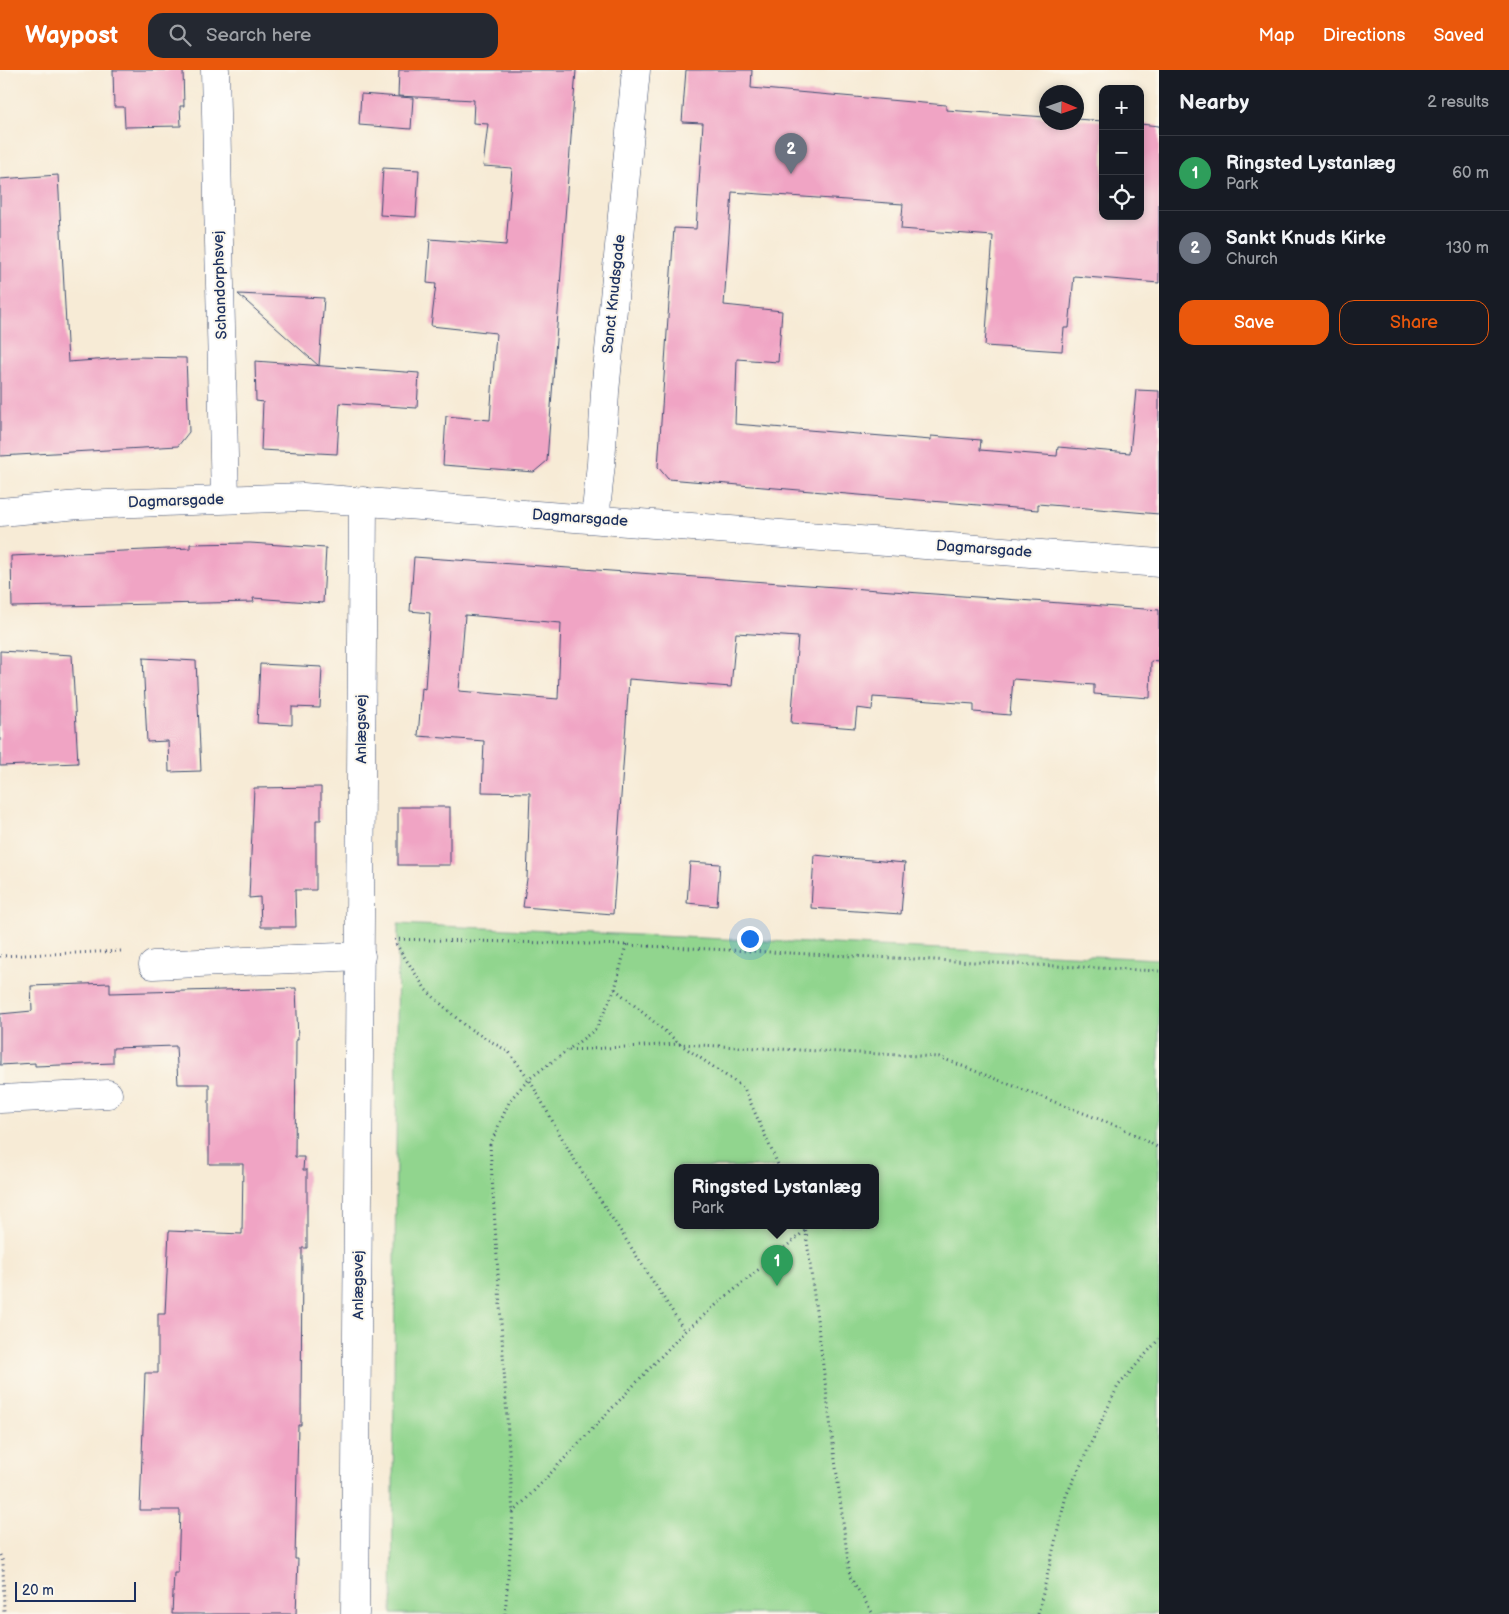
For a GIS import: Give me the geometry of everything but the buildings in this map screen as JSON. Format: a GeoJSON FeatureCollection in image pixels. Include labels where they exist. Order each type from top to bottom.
{"type":"FeatureCollection","features":[{"type":"Feature","properties":{"kind":"street","name":"Schandorphsvej"},"geometry":{"type":"LineString","coordinates":[[215,70],[225,499]]}},
{"type":"Feature","properties":{"kind":"street","name":"Sanct Knudsgade"},"geometry":{"type":"LineString","coordinates":[[595,519],[601,464],[604,392],[636,70]]}},
{"type":"Feature","properties":{"kind":"street","name":"Dagmarsgade"},"geometry":{"type":"LineString","coordinates":[[0,512],[79,505],[303,497],[1159,563]]}},
{"type":"Feature","properties":{"kind":"street","name":"Anlægsvej"},"geometry":{"type":"LineString","coordinates":[[355,1614],[363,502]]}},
{"type":"Feature","properties":{"kind":"street"},"geometry":{"type":"LineString","coordinates":[[153,965],[361,947]]}},
{"type":"Feature","properties":{"kind":"street"},"geometry":{"type":"LineString","coordinates":[[0,1099],[108,1094]]}},
{"type":"Feature","properties":{"kind":"path"},"geometry":{"type":"LineString","coordinates":[[393,939],[426,990],[465,1026],[509,1052],[529,1080],[572,1156],[684,1331]]}},
{"type":"Feature","properties":{"kind":"path"},"geometry":{"type":"LineString","coordinates":[[361,947],[393,939],[626,945],[1159,971]]}},
{"type":"Feature","properties":{"kind":"path"},"geometry":{"type":"LineString","coordinates":[[505,1614],[513,1514],[490,1145],[510,1100],[529,1080],[596,1029],[615,989],[626,945]]}},
{"type":"Feature","properties":{"kind":"path"},"geometry":{"type":"LineString","coordinates":[[0,956],[124,951],[153,965]]}},
{"type":"Feature","properties":{"kind":"path"},"geometry":{"type":"LineString","coordinates":[[615,989],[680,1044],[744,1088],[778,1164]]}},
{"type":"Feature","properties":{"kind":"path"},"geometry":{"type":"LineString","coordinates":[[568,1050],[680,1044],[938,1057],[1122,1128],[1159,1148]]}},
{"type":"Feature","properties":{"kind":"path"},"geometry":{"type":"LineString","coordinates":[[513,1514],[684,1331],[807,1229]]}},
{"type":"Feature","properties":{"kind":"path"},"geometry":{"type":"LineString","coordinates":[[807,1229],[850,1577],[873,1614]]}},
{"type":"Feature","properties":{"kind":"path"},"geometry":{"type":"LineString","coordinates":[[1038,1614],[1066,1496],[1118,1386],[1159,1339]]}},
{"type":"Feature","properties":{"kind":"path"},"geometry":{"type":"LineString","coordinates":[[0,1555],[3,1562],[4,1614]]}},
{"type":"Feature","properties":{"kind":"green space"},"geometry":{"type":"Polygon","coordinates":[[[398,924],[1159,959],[1159,1614],[392,1614],[398,924]]]}},
{"type":"Feature","properties":{"kind":"place","name":"Sankt Knuds Kirke"},"geometry":{"type":"Point","coordinates":[791,174]}},
{"type":"Feature","properties":{"kind":"place","name":"Ringsted Lystanlæg"},"geometry":{"type":"Point","coordinates":[777,1286]}}]}
